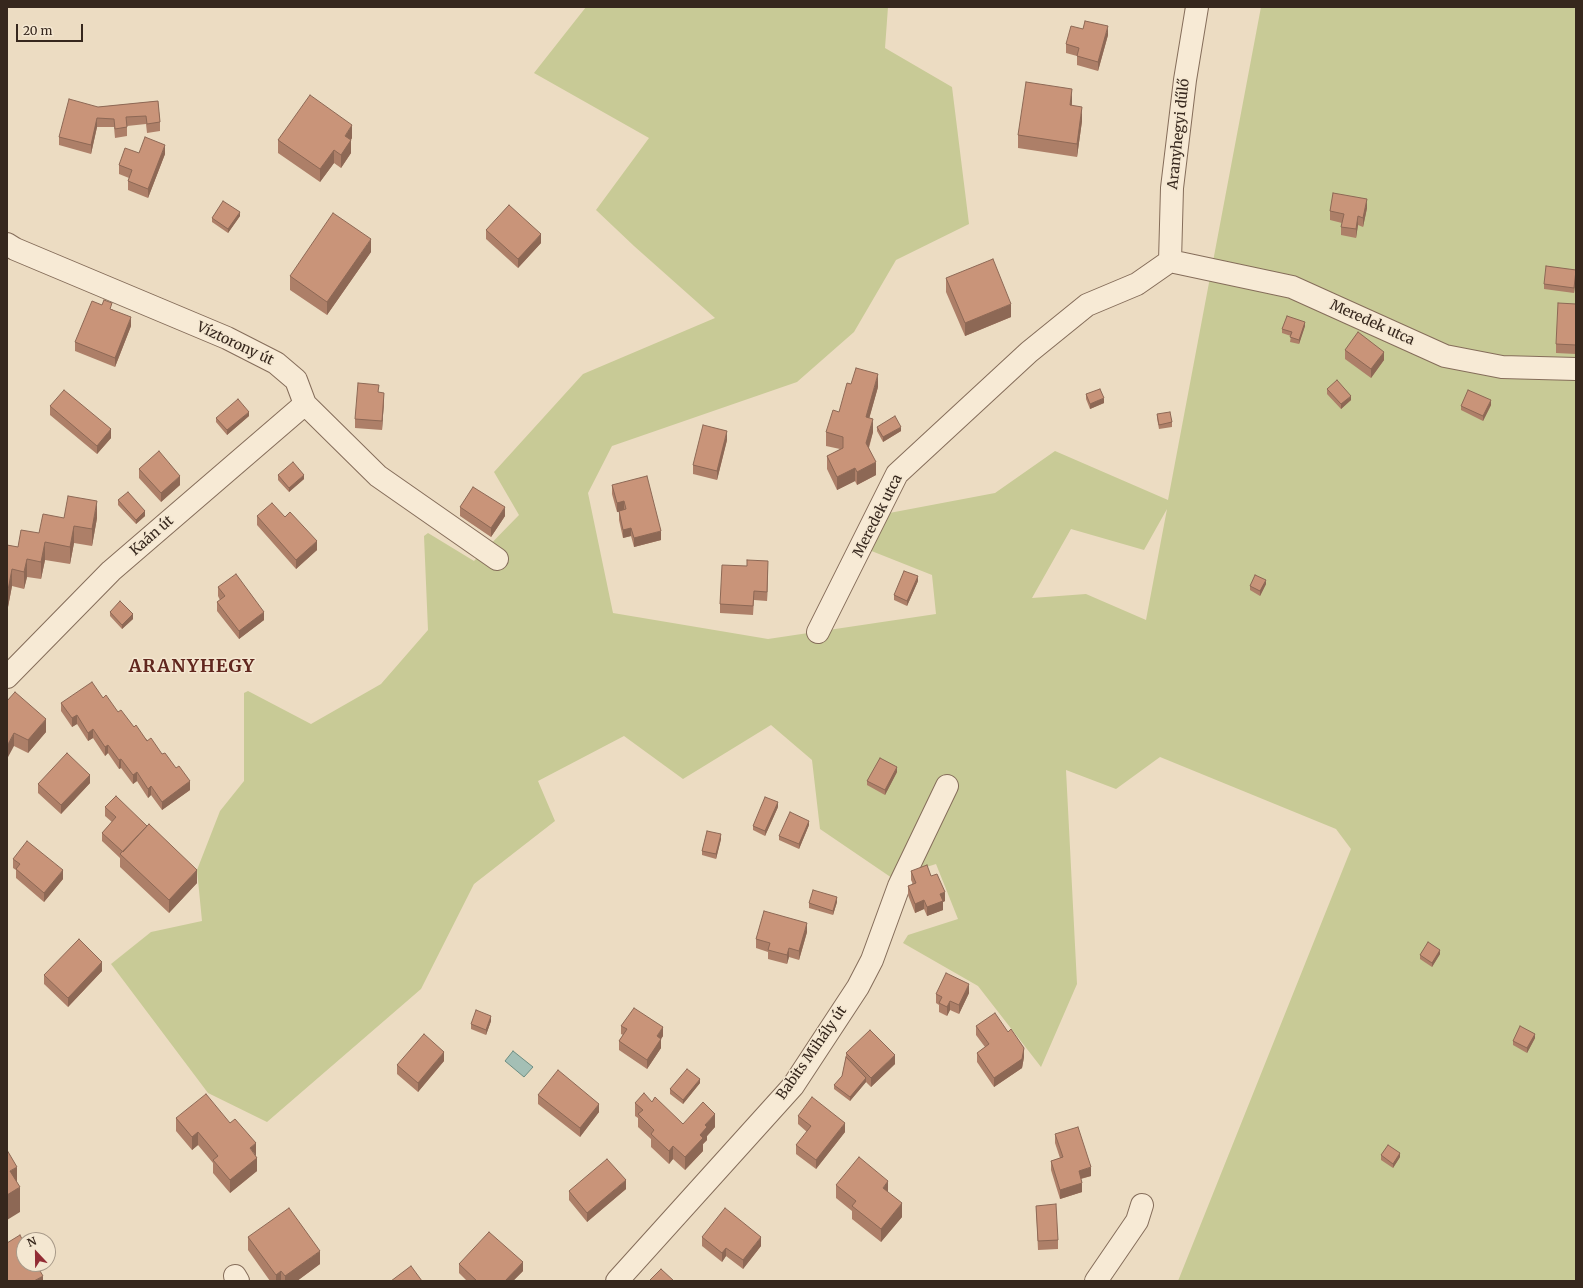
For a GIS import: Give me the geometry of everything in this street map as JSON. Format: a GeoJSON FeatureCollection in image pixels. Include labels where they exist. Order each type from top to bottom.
{"type":"FeatureCollection","features":[{"type":"Feature","properties":{"kind":"street","name":"Aranyhegyi dűlő"},"geometry":{"type":"LineString","coordinates":[[1170,261],[1172,188],[1184,80],[1197,7]]}},
{"type":"Feature","properties":{"kind":"street","name":"Víztorony út"},"geometry":{"type":"LineString","coordinates":[[7,244],[15,249],[227,338],[276,362],[296,380],[305,404],[378,476],[497,560]]}},
{"type":"Feature","properties":{"kind":"street","name":"Meredek utca"},"geometry":{"type":"LineString","coordinates":[[818,632],[897,474],[1029,352],[1087,305],[1137,284],[1170,261],[1292,287],[1445,356],[1502,367],[1576,369]]}},
{"type":"Feature","properties":{"kind":"street","name":"Kaán út"},"geometry":{"type":"LineString","coordinates":[[7,677],[111,571],[305,404]]}},
{"type":"Feature","properties":{"kind":"street","name":"Babits Mihály út"},"geometry":{"type":"LineString","coordinates":[[617,1281],[793,1086],[858,986],[872,960],[899,886],[947,786]]}},
{"type":"Feature","properties":{"kind":"street"},"geometry":{"type":"LineString","coordinates":[[1096,1281],[1137,1221],[1142,1205]]}},
{"type":"Feature","properties":{"kind":"green space"},"geometry":{"type":"Polygon","coordinates":[[[586,7],[888,7],[885,48],[952,87],[969,224],[896,260],[854,332],[797,382],[612,446],[588,493],[613,613],[768,639],[936,614],[932,575],[869,550],[884,514],[995,493],[1055,451],[1168,500],[1261,7],[1576,7],[1576,1281],[1178,1281],[1351,849],[1336,829],[1160,757],[1116,789],[1066,770],[1077,984],[1041,1067],[978,986],[903,943],[908,935],[958,919],[936,864],[892,878],[820,829],[812,760],[771,725],[683,779],[624,736],[538,781],[555,821],[474,884],[421,989],[267,1122],[208,1093],[111,964],[151,932],[202,921],[197,870],[220,811],[244,781],[244,693],[248,691],[311,724],[381,684],[428,630],[424,536],[428,533],[474,561],[519,515],[494,472],[583,374],[715,318],[596,210],[649,138],[534,73],[586,7]],[[1167,509],[1144,550],[1071,529],[1032,598],[1086,594],[1146,620],[1167,509]]]}},
{"type":"Feature","properties":{"kind":"shaded area"},"geometry":{"type":"Polygon","coordinates":[[[513,1051],[533,1067],[524,1077],[505,1061],[513,1051]]]}},
{"type":"Feature","properties":{"kind":"building"},"geometry":{"type":"Polygon","coordinates":[[[1085,21],[1108,26],[1098,62],[1077,56],[1079,48],[1066,44],[1071,26],[1083,29],[1085,21]]]}},
{"type":"Feature","properties":{"kind":"building"},"geometry":{"type":"Polygon","coordinates":[[[1026,82],[1072,89],[1070,105],[1082,107],[1077,144],[1018,135],[1026,82]]]}},
{"type":"Feature","properties":{"kind":"building"},"geometry":{"type":"Polygon","coordinates":[[[310,95],[352,125],[345,136],[351,140],[341,155],[334,150],[320,169],[278,140],[310,95]]]}},
{"type":"Feature","properties":{"kind":"building"},"geometry":{"type":"Polygon","coordinates":[[[69,99],[98,107],[158,101],[160,122],[147,124],[146,116],[126,117],[127,127],[115,129],[114,119],[97,118],[91,145],[59,137],[69,99]]]}},
{"type":"Feature","properties":{"kind":"building"},"geometry":{"type":"Polygon","coordinates":[[[145,137],[165,145],[148,189],[128,181],[132,170],[119,165],[125,148],[139,153],[145,137]]]}},
{"type":"Feature","properties":{"kind":"building"},"geometry":{"type":"Polygon","coordinates":[[[1333,193],[1367,199],[1363,218],[1358,216],[1356,229],[1341,227],[1344,214],[1330,211],[1333,193]]]}},
{"type":"Feature","properties":{"kind":"building"},"geometry":{"type":"Polygon","coordinates":[[[223,201],[240,212],[228,229],[212,218],[223,201]]]}},
{"type":"Feature","properties":{"kind":"building"},"geometry":{"type":"Polygon","coordinates":[[[509,205],[541,234],[518,259],[486,230],[509,205]]]}},
{"type":"Feature","properties":{"kind":"building"},"geometry":{"type":"Polygon","coordinates":[[[333,213],[371,239],[327,302],[290,276],[333,213]]]}},
{"type":"Feature","properties":{"kind":"building"},"geometry":{"type":"Polygon","coordinates":[[[993,259],[1011,304],[965,323],[946,278],[993,259]]]}},
{"type":"Feature","properties":{"kind":"building"},"geometry":{"type":"Polygon","coordinates":[[[1546,266],[1576,270],[1574,288],[1544,284],[1546,266]]]}},
{"type":"Feature","properties":{"kind":"building"},"geometry":{"type":"Polygon","coordinates":[[[104,300],[112,303],[110,309],[131,317],[115,358],[75,342],[92,301],[102,305],[104,300]]]}},
{"type":"Feature","properties":{"kind":"building"},"geometry":{"type":"Polygon","coordinates":[[[1558,303],[1576,304],[1576,345],[1556,344],[1558,303]]]}},
{"type":"Feature","properties":{"kind":"building"},"geometry":{"type":"Polygon","coordinates":[[[1287,316],[1305,322],[1299,340],[1290,337],[1292,332],[1282,329],[1287,316]]]}},
{"type":"Feature","properties":{"kind":"building"},"geometry":{"type":"Polygon","coordinates":[[[1358,332],[1384,352],[1371,369],[1345,350],[1358,332]]]}},
{"type":"Feature","properties":{"kind":"building"},"geometry":{"type":"Polygon","coordinates":[[[856,368],[878,374],[866,417],[873,419],[866,443],[876,462],[857,472],[855,468],[837,477],[827,456],[843,448],[843,437],[826,432],[833,410],[839,412],[847,383],[851,384],[856,368]]]}},
{"type":"Feature","properties":{"kind":"building"},"geometry":{"type":"Polygon","coordinates":[[[1337,380],[1351,396],[1341,404],[1327,389],[1337,380]]]}},
{"type":"Feature","properties":{"kind":"building"},"geometry":{"type":"Polygon","coordinates":[[[358,383],[379,385],[378,392],[384,393],[382,421],[355,419],[358,383]]]}},
{"type":"Feature","properties":{"kind":"building"},"geometry":{"type":"Polygon","coordinates":[[[1100,389],[1104,398],[1090,404],[1086,394],[1100,389]]]}},
{"type":"Feature","properties":{"kind":"building"},"geometry":{"type":"Polygon","coordinates":[[[64,390],[111,429],[97,446],[50,406],[64,390]]]}},
{"type":"Feature","properties":{"kind":"building"},"geometry":{"type":"Polygon","coordinates":[[[1468,390],[1491,400],[1483,416],[1461,406],[1468,390]]]}},
{"type":"Feature","properties":{"kind":"building"},"geometry":{"type":"Polygon","coordinates":[[[238,399],[249,412],[227,430],[216,418],[238,399]]]}},
{"type":"Feature","properties":{"kind":"building"},"geometry":{"type":"Polygon","coordinates":[[[1170,412],[1172,422],[1159,425],[1157,414],[1170,412]]]}},
{"type":"Feature","properties":{"kind":"building"},"geometry":{"type":"Polygon","coordinates":[[[895,416],[901,427],[883,437],[877,427],[895,416]]]}},
{"type":"Feature","properties":{"kind":"building"},"geometry":{"type":"Polygon","coordinates":[[[703,425],[727,431],[717,471],[693,465],[703,425]]]}},
{"type":"Feature","properties":{"kind":"building"},"geometry":{"type":"Polygon","coordinates":[[[159,451],[180,476],[161,493],[139,469],[159,451]]]}},
{"type":"Feature","properties":{"kind":"building"},"geometry":{"type":"Polygon","coordinates":[[[293,462],[304,475],[289,488],[278,475],[293,462]]]}},
{"type":"Feature","properties":{"kind":"building"},"geometry":{"type":"Polygon","coordinates":[[[647,476],[661,531],[634,538],[631,528],[623,530],[619,511],[626,509],[624,501],[617,503],[612,485],[647,476]]]}},
{"type":"Feature","properties":{"kind":"building"},"geometry":{"type":"Polygon","coordinates":[[[473,487],[505,507],[491,528],[460,507],[473,487]]]}},
{"type":"Feature","properties":{"kind":"building"},"geometry":{"type":"Polygon","coordinates":[[[128,492],[145,511],[136,520],[118,500],[128,492]]]}},
{"type":"Feature","properties":{"kind":"building"},"geometry":{"type":"Polygon","coordinates":[[[68,496],[97,501],[92,529],[74,526],[70,547],[45,542],[41,562],[27,559],[24,572],[12,569],[7,590],[7,545],[18,547],[21,530],[39,533],[43,514],[64,518],[68,496]]]}},
{"type":"Feature","properties":{"kind":"building"},"geometry":{"type":"Polygon","coordinates":[[[272,503],[285,517],[290,512],[317,541],[296,560],[257,516],[272,503]]]}},
{"type":"Feature","properties":{"kind":"building"},"geometry":{"type":"Polygon","coordinates":[[[747,560],[768,561],[767,592],[754,591],[753,606],[720,604],[722,565],[747,566],[747,560]]]}},
{"type":"Feature","properties":{"kind":"building"},"geometry":{"type":"Polygon","coordinates":[[[904,571],[918,576],[907,601],[894,595],[904,571]]]}},
{"type":"Feature","properties":{"kind":"building"},"geometry":{"type":"Polygon","coordinates":[[[236,574],[264,612],[239,631],[217,602],[225,596],[218,587],[236,574]]]}},
{"type":"Feature","properties":{"kind":"building"},"geometry":{"type":"Polygon","coordinates":[[[1255,575],[1266,580],[1260,591],[1250,586],[1255,575]]]}},
{"type":"Feature","properties":{"kind":"building"},"geometry":{"type":"Polygon","coordinates":[[[120,601],[133,614],[122,625],[110,612],[120,601]]]}},
{"type":"Feature","properties":{"kind":"building"},"geometry":{"type":"Polygon","coordinates":[[[92,682],[103,698],[106,695],[118,712],[121,710],[134,727],[136,725],[147,741],[151,738],[162,754],[165,753],[176,768],[179,766],[190,781],[162,802],[151,786],[148,789],[137,772],[133,775],[108,745],[105,747],[93,729],[88,733],[77,715],[72,718],[61,703],[92,682]]]}},
{"type":"Feature","properties":{"kind":"building"},"geometry":{"type":"Polygon","coordinates":[[[15,692],[46,719],[28,740],[14,733],[7,746],[7,701],[15,692]]]}},
{"type":"Feature","properties":{"kind":"building"},"geometry":{"type":"Polygon","coordinates":[[[67,753],[90,775],[61,805],[38,784],[67,753]]]}},
{"type":"Feature","properties":{"kind":"building"},"geometry":{"type":"Polygon","coordinates":[[[880,758],[897,767],[885,790],[867,781],[880,758]]]}},
{"type":"Feature","properties":{"kind":"building"},"geometry":{"type":"Polygon","coordinates":[[[116,796],[147,826],[123,852],[102,833],[116,817],[105,807],[116,796]]]}},
{"type":"Feature","properties":{"kind":"building"},"geometry":{"type":"Polygon","coordinates":[[[765,797],[778,802],[765,831],[753,826],[765,797]]]}},
{"type":"Feature","properties":{"kind":"building"},"geometry":{"type":"Polygon","coordinates":[[[790,812],[809,821],[799,844],[779,836],[790,812]]]}},
{"type":"Feature","properties":{"kind":"building"},"geometry":{"type":"Polygon","coordinates":[[[149,824],[197,870],[169,900],[120,854],[149,824]]]}},
{"type":"Feature","properties":{"kind":"building"},"geometry":{"type":"Polygon","coordinates":[[[707,831],[721,834],[716,854],[702,851],[707,831]]]}},
{"type":"Feature","properties":{"kind":"building"},"geometry":{"type":"Polygon","coordinates":[[[27,841],[63,870],[44,893],[16,869],[20,864],[13,859],[27,841]]]}},
{"type":"Feature","properties":{"kind":"building"},"geometry":{"type":"Polygon","coordinates":[[[927,865],[931,876],[937,874],[945,892],[940,894],[943,901],[927,907],[924,900],[915,904],[908,886],[916,883],[911,871],[927,865]]]}},
{"type":"Feature","properties":{"kind":"building"},"geometry":{"type":"Polygon","coordinates":[[[813,890],[837,897],[833,911],[809,903],[813,890]]]}},
{"type":"Feature","properties":{"kind":"building"},"geometry":{"type":"Polygon","coordinates":[[[764,911],[807,923],[799,951],[789,948],[787,955],[768,950],[770,943],[756,939],[764,911]]]}},
{"type":"Feature","properties":{"kind":"building"},"geometry":{"type":"Polygon","coordinates":[[[79,939],[102,962],[68,998],[44,975],[79,939]]]}},
{"type":"Feature","properties":{"kind":"building"},"geometry":{"type":"Polygon","coordinates":[[[1428,942],[1440,950],[1432,963],[1420,955],[1428,942]]]}},
{"type":"Feature","properties":{"kind":"building"},"geometry":{"type":"Polygon","coordinates":[[[946,973],[969,984],[959,1005],[950,1001],[947,1007],[939,1003],[942,997],[936,994],[946,973]]]}},
{"type":"Feature","properties":{"kind":"building"},"geometry":{"type":"Polygon","coordinates":[[[634,1008],[663,1027],[657,1036],[661,1039],[647,1060],[619,1041],[627,1029],[621,1026],[634,1008]]]}},
{"type":"Feature","properties":{"kind":"building"},"geometry":{"type":"Polygon","coordinates":[[[476,1010],[491,1016],[486,1030],[471,1024],[476,1010]]]}},
{"type":"Feature","properties":{"kind":"building"},"geometry":{"type":"Polygon","coordinates":[[[995,1013],[1008,1032],[1011,1029],[1024,1048],[1022,1059],[994,1078],[977,1053],[989,1044],[976,1026],[995,1013]]]}},
{"type":"Feature","properties":{"kind":"building"},"geometry":{"type":"Polygon","coordinates":[[[1520,1026],[1535,1034],[1527,1048],[1513,1041],[1520,1026]]]}},
{"type":"Feature","properties":{"kind":"building"},"geometry":{"type":"Polygon","coordinates":[[[870,1030],[895,1055],[871,1078],[846,1053],[870,1030]]]}},
{"type":"Feature","properties":{"kind":"building"},"geometry":{"type":"Polygon","coordinates":[[[424,1034],[444,1052],[418,1083],[397,1065],[424,1034]]]}},
{"type":"Feature","properties":{"kind":"building"},"geometry":{"type":"Polygon","coordinates":[[[846,1057],[866,1078],[850,1097],[834,1085],[842,1076],[846,1057]]]}},
{"type":"Feature","properties":{"kind":"building"},"geometry":{"type":"Polygon","coordinates":[[[687,1069],[700,1079],[683,1100],[670,1089],[687,1069]]]}},
{"type":"Feature","properties":{"kind":"building"},"geometry":{"type":"Polygon","coordinates":[[[558,1070],[599,1104],[580,1128],[538,1095],[558,1070]]]}},
{"type":"Feature","properties":{"kind":"building"},"geometry":{"type":"Polygon","coordinates":[[[644,1093],[652,1102],[655,1097],[683,1124],[703,1102],[715,1114],[705,1125],[707,1127],[700,1135],[703,1138],[685,1157],[673,1146],[669,1151],[651,1134],[654,1130],[638,1114],[643,1110],[635,1103],[644,1093]]]}},
{"type":"Feature","properties":{"kind":"building"},"geometry":{"type":"Polygon","coordinates":[[[206,1094],[230,1123],[235,1119],[256,1143],[250,1148],[257,1158],[230,1180],[213,1160],[218,1156],[198,1132],[192,1137],[176,1118],[206,1094]]]}},
{"type":"Feature","properties":{"kind":"building"},"geometry":{"type":"Polygon","coordinates":[[[812,1097],[845,1123],[816,1160],[796,1145],[811,1126],[798,1116],[812,1097]]]}},
{"type":"Feature","properties":{"kind":"building"},"geometry":{"type":"Polygon","coordinates":[[[1078,1127],[1091,1167],[1079,1171],[1082,1183],[1060,1190],[1051,1161],[1063,1157],[1055,1134],[1078,1127]]]}},
{"type":"Feature","properties":{"kind":"building"},"geometry":{"type":"Polygon","coordinates":[[[1388,1145],[1400,1153],[1393,1164],[1381,1155],[1388,1145]]]}},
{"type":"Feature","properties":{"kind":"building"},"geometry":{"type":"Polygon","coordinates":[[[7,1150],[17,1167],[10,1171],[20,1187],[7,1195],[7,1150]]]}},
{"type":"Feature","properties":{"kind":"building"},"geometry":{"type":"Polygon","coordinates":[[[859,1157],[888,1181],[883,1188],[902,1203],[881,1229],[852,1206],[856,1201],[836,1185],[859,1157]]]}},
{"type":"Feature","properties":{"kind":"building"},"geometry":{"type":"Polygon","coordinates":[[[607,1159],[626,1180],[587,1213],[569,1191],[607,1159]]]}},
{"type":"Feature","properties":{"kind":"building"},"geometry":{"type":"Polygon","coordinates":[[[1056,1204],[1058,1240],[1038,1241],[1036,1206],[1056,1204]]]}},
{"type":"Feature","properties":{"kind":"building"},"geometry":{"type":"Polygon","coordinates":[[[289,1208],[320,1251],[285,1276],[281,1271],[276,1275],[248,1237],[289,1208]]]}},
{"type":"Feature","properties":{"kind":"building"},"geometry":{"type":"Polygon","coordinates":[[[725,1208],[761,1237],[743,1260],[726,1248],[722,1253],[702,1237],[725,1208]]]}},
{"type":"Feature","properties":{"kind":"building"},"geometry":{"type":"Polygon","coordinates":[[[489,1232],[523,1262],[505,1281],[477,1281],[459,1264],[489,1232]]]}},
{"type":"Feature","properties":{"kind":"building"},"geometry":{"type":"Polygon","coordinates":[[[16,1237],[16,1272],[41,1272],[43,1276],[34,1281],[7,1281],[7,1243],[16,1237]]]}},
{"type":"Feature","properties":{"kind":"building"},"geometry":{"type":"Polygon","coordinates":[[[411,1266],[422,1281],[391,1281],[411,1266]]]}},
{"type":"Feature","properties":{"kind":"building"},"geometry":{"type":"Polygon","coordinates":[[[661,1269],[674,1281],[649,1281],[661,1269]]]}},
{"type":"Feature","properties":{"kind":"district","name":"ARANYHEGY"},"geometry":{"type":"Point","coordinates":[192,667]}}]}
